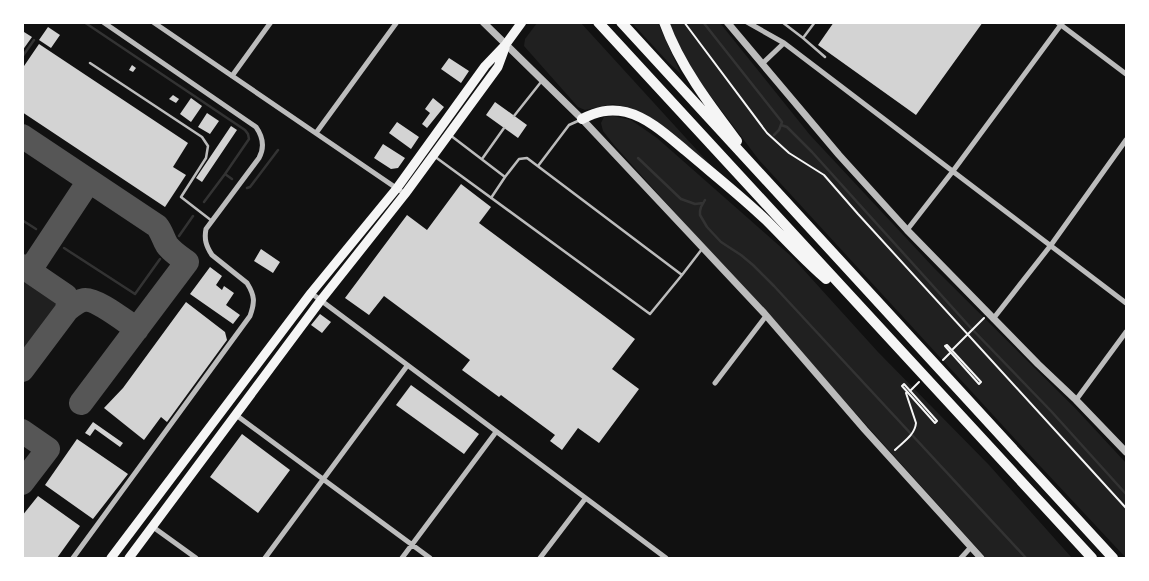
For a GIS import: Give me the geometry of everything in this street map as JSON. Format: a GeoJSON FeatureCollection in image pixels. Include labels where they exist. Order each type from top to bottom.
{"type":"FeatureCollection","features":[{"type":"Feature","properties":{"kind":"highway"},"geometry":{"type":"LineString","coordinates":[[598,22],[1092,558]]}},
{"type":"Feature","properties":{"kind":"highway"},"geometry":{"type":"LineString","coordinates":[[620,22],[1112,558]]}},
{"type":"Feature","properties":{"kind":"highway"},"geometry":{"type":"LineString","coordinates":[[664,22],[674,46],[699,89],[775,191]]}},
{"type":"Feature","properties":{"kind":"highway"},"geometry":{"type":"LineString","coordinates":[[582,119],[600,112],[616,110],[643,119],[739,195],[822,276],[866,314]]}},
{"type":"Feature","properties":{"kind":"main road"},"geometry":{"type":"LineString","coordinates":[[129,558],[401,191],[485,66],[506,44],[522,22]]}},
{"type":"Feature","properties":{"kind":"main road"},"geometry":{"type":"LineString","coordinates":[[111,558],[311,293],[433,156],[498,67],[506,44]]}},
{"type":"Feature","properties":{"kind":"main road"},"geometry":{"type":"LineString","coordinates":[[167,482],[179,491]]}},
{"type":"Feature","properties":{"kind":"street"},"geometry":{"type":"LineString","coordinates":[[73,558],[250,316],[254,302],[247,283],[212,255],[205,235],[206,229],[262,152],[260,133],[256,127],[102,22]]}},
{"type":"Feature","properties":{"kind":"street"},"geometry":{"type":"LineString","coordinates":[[153,22],[401,191]]}},
{"type":"Feature","properties":{"kind":"street"},"geometry":{"type":"LineString","coordinates":[[232,76],[271,22]]}},
{"type":"Feature","properties":{"kind":"street"},"geometry":{"type":"LineString","coordinates":[[316,133],[397,22]]}},
{"type":"Feature","properties":{"kind":"street"},"geometry":{"type":"LineString","coordinates":[[483,22],[582,119],[703,248],[766,316],[981,558]]}},
{"type":"Feature","properties":{"kind":"street"},"geometry":{"type":"LineString","coordinates":[[727,22],[839,155],[907,230],[1126,452]]}},
{"type":"Feature","properties":{"kind":"street"},"geometry":{"type":"LineString","coordinates":[[748,22],[784,43],[1126,303]]}},
{"type":"Feature","properties":{"kind":"street"},"geometry":{"type":"LineString","coordinates":[[907,230],[1060,24],[1126,74]]}},
{"type":"Feature","properties":{"kind":"street"},"geometry":{"type":"LineString","coordinates":[[762,64],[784,43]]}},
{"type":"Feature","properties":{"kind":"street"},"geometry":{"type":"LineString","coordinates":[[991,316],[1051,245],[1126,140]]}},
{"type":"Feature","properties":{"kind":"street"},"geometry":{"type":"LineString","coordinates":[[311,293],[666,558]]}},
{"type":"Feature","properties":{"kind":"street"},"geometry":{"type":"LineString","coordinates":[[715,383],[766,316]]}},
{"type":"Feature","properties":{"kind":"street"},"geometry":{"type":"LineString","coordinates":[[1076,400],[1126,332]]}},
{"type":"Feature","properties":{"kind":"street"},"geometry":{"type":"LineString","coordinates":[[265,558],[407,366]]}},
{"type":"Feature","properties":{"kind":"street"},"geometry":{"type":"LineString","coordinates":[[236,415],[430,558]]}},
{"type":"Feature","properties":{"kind":"street"},"geometry":{"type":"LineString","coordinates":[[402,558],[496,432]]}},
{"type":"Feature","properties":{"kind":"street"},"geometry":{"type":"LineString","coordinates":[[540,558],[585,499]]}},
{"type":"Feature","properties":{"kind":"street"},"geometry":{"type":"LineString","coordinates":[[153,526],[196,558]]}},
{"type":"Feature","properties":{"kind":"street"},"geometry":{"type":"LineString","coordinates":[[961,558],[971,547]]}},
{"type":"Feature","properties":{"kind":"lane"},"geometry":{"type":"LineString","coordinates":[[782,22],[825,57]]}},
{"type":"Feature","properties":{"kind":"lane"},"geometry":{"type":"LineString","coordinates":[[803,38],[815,22]]}},
{"type":"Feature","properties":{"kind":"lane"},"geometry":{"type":"LineString","coordinates":[[90,63],[202,137],[208,146],[206,158],[181,197],[212,221]]}},
{"type":"Feature","properties":{"kind":"lane"},"geometry":{"type":"LineString","coordinates":[[514,116],[543,80]]}},
{"type":"Feature","properties":{"kind":"lane"},"geometry":{"type":"LineString","coordinates":[[538,166],[569,126],[582,119]]}},
{"type":"Feature","properties":{"kind":"lane"},"geometry":{"type":"LineString","coordinates":[[482,159],[504,128]]}},
{"type":"Feature","properties":{"kind":"lane"},"geometry":{"type":"LineString","coordinates":[[448,134],[505,176]]}},
{"type":"Feature","properties":{"kind":"lane"},"geometry":{"type":"LineString","coordinates":[[433,156],[650,314],[703,248]]}},
{"type":"Feature","properties":{"kind":"lane"},"geometry":{"type":"LineString","coordinates":[[491,198],[519,159],[527,158],[682,275]]}},
{"type":"Feature","properties":{"kind":"path"},"geometry":{"type":"LineString","coordinates":[[684,22],[767,133],[789,153],[824,174],[858,214],[969,333],[1126,508]]}},
{"type":"Feature","properties":{"kind":"path"},"geometry":{"type":"LineString","coordinates":[[951,351],[975,327],[991,316]]}},
{"type":"Feature","properties":{"kind":"path"},"geometry":{"type":"LineString","coordinates":[[951,351],[981,382],[979,384],[951,351]]}},
{"type":"Feature","properties":{"kind":"path"},"geometry":{"type":"LineString","coordinates":[[889,456],[914,432],[916,423],[906,390],[902,386],[904,384],[938,421],[935,423],[906,390]]}},
{"type":"Feature","properties":{"kind":"shaded area"},"geometry":{"type":"Polygon","coordinates":[[[537,23],[581,23],[727,183],[628,108],[613,104],[585,110],[578,107],[524,46],[525,39],[537,23]]]}},
{"type":"Feature","properties":{"kind":"shaded area"},"geometry":{"type":"Polygon","coordinates":[[[632,23],[658,23],[681,74],[668,62],[632,23]]]}},
{"type":"Feature","properties":{"kind":"shaded area"},"geometry":{"type":"Polygon","coordinates":[[[667,23],[720,23],[810,135],[935,269],[1076,409],[1126,463],[1126,558],[759,160],[697,78],[667,23]]]}},
{"type":"Feature","properties":{"kind":"shaded area"},"geometry":{"type":"Polygon","coordinates":[[[613,116],[631,120],[657,138],[792,257],[878,352],[989,465],[1072,558],[986,558],[614,145],[603,131],[601,123],[604,117],[613,116]]]}},
{"type":"Feature","properties":{"kind":"shaded area"},"geometry":{"type":"Polygon","coordinates":[[[23,278],[52,298],[56,306],[55,312],[23,355],[23,278]]]}},
{"type":"Feature","properties":{"kind":"building"},"geometry":{"type":"Polygon","coordinates":[[[834,22],[983,22],[916,115],[818,45],[834,22]]]}},
{"type":"Feature","properties":{"kind":"building"},"geometry":{"type":"Polygon","coordinates":[[[48,27],[60,35],[51,48],[39,40],[48,27]]]}},
{"type":"Feature","properties":{"kind":"building"},"geometry":{"type":"Polygon","coordinates":[[[24,32],[32,37],[22,51],[22,34],[24,32]]]}},
{"type":"Feature","properties":{"kind":"building"},"geometry":{"type":"Polygon","coordinates":[[[39,44],[188,143],[173,167],[186,175],[165,207],[22,112],[22,69],[39,44]]]}},
{"type":"Feature","properties":{"kind":"building"},"geometry":{"type":"Polygon","coordinates":[[[449,58],[469,71],[461,83],[441,69],[449,58]]]}},
{"type":"Feature","properties":{"kind":"building"},"geometry":{"type":"Polygon","coordinates":[[[132,65],[136,68],[133,72],[129,70],[132,65]]]}},
{"type":"Feature","properties":{"kind":"building"},"geometry":{"type":"Polygon","coordinates":[[[173,95],[179,99],[176,103],[169,99],[173,95]]]}},
{"type":"Feature","properties":{"kind":"building"},"geometry":{"type":"Polygon","coordinates":[[[191,98],[202,106],[191,122],[180,114],[191,98]]]}},
{"type":"Feature","properties":{"kind":"building"},"geometry":{"type":"Polygon","coordinates":[[[433,98],[444,107],[427,128],[422,124],[430,113],[425,109],[433,98]]]}},
{"type":"Feature","properties":{"kind":"building"},"geometry":{"type":"Polygon","coordinates":[[[495,102],[527,125],[518,138],[486,115],[495,102]]]}},
{"type":"Feature","properties":{"kind":"building"},"geometry":{"type":"Polygon","coordinates":[[[207,113],[219,121],[210,134],[198,127],[207,113]]]}},
{"type":"Feature","properties":{"kind":"building"},"geometry":{"type":"Polygon","coordinates":[[[397,122],[419,137],[411,149],[389,133],[397,122]]]}},
{"type":"Feature","properties":{"kind":"building"},"geometry":{"type":"Polygon","coordinates":[[[231,126],[237,130],[202,182],[196,178],[231,126]]]}},
{"type":"Feature","properties":{"kind":"building"},"geometry":{"type":"Polygon","coordinates":[[[383,144],[405,158],[398,168],[391,169],[374,158],[383,144]]]}},
{"type":"Feature","properties":{"kind":"building"},"geometry":{"type":"Polygon","coordinates":[[[461,184],[491,207],[479,223],[635,339],[612,369],[639,389],[599,443],[578,428],[562,450],[550,441],[555,435],[501,395],[499,397],[462,370],[470,360],[384,296],[369,315],[345,298],[407,215],[427,230],[461,184]]]}},
{"type":"Feature","properties":{"kind":"building"},"geometry":{"type":"Polygon","coordinates":[[[261,249],[280,262],[273,273],[254,261],[261,249]]]}},
{"type":"Feature","properties":{"kind":"building"},"geometry":{"type":"Polygon","coordinates":[[[210,267],[222,276],[216,285],[222,290],[224,286],[234,293],[226,305],[240,315],[233,324],[190,294],[210,267]]]}},
{"type":"Feature","properties":{"kind":"building"},"geometry":{"type":"Polygon","coordinates":[[[186,302],[225,332],[227,340],[167,422],[161,417],[144,440],[104,408],[123,388],[186,302]]]}},
{"type":"Feature","properties":{"kind":"building"},"geometry":{"type":"Polygon","coordinates":[[[320,314],[331,322],[322,333],[311,325],[320,314]]]}},
{"type":"Feature","properties":{"kind":"building"},"geometry":{"type":"Polygon","coordinates":[[[411,385],[479,434],[464,454],[396,405],[411,385]]]}},
{"type":"Feature","properties":{"kind":"building"},"geometry":{"type":"Polygon","coordinates":[[[93,422],[123,443],[120,447],[95,429],[90,436],[85,433],[93,422]]]}},
{"type":"Feature","properties":{"kind":"building"},"geometry":{"type":"Polygon","coordinates":[[[242,434],[290,470],[258,513],[210,477],[242,434]]]}},
{"type":"Feature","properties":{"kind":"building"},"geometry":{"type":"Polygon","coordinates":[[[77,439],[128,474],[93,519],[45,485],[77,439]]]}},
{"type":"Feature","properties":{"kind":"building"},"geometry":{"type":"Polygon","coordinates":[[[38,496],[80,526],[57,558],[22,558],[22,516],[38,496]]]}},
{"type":"Feature","properties":{"kind":"waterway"},"geometry":{"type":"LineString","coordinates":[[84,22],[245,130],[248,134],[249,139],[204,202]]}},
{"type":"Feature","properties":{"kind":"waterway"},"geometry":{"type":"LineString","coordinates":[[703,22],[782,122],[779,130],[774,135]]}},
{"type":"Feature","properties":{"kind":"waterway"},"geometry":{"type":"LineString","coordinates":[[22,57],[34,40]]}},
{"type":"Feature","properties":{"kind":"waterway"},"geometry":{"type":"LineString","coordinates":[[781,125],[787,127],[812,152],[970,327],[1051,411],[1126,494]]}},
{"type":"Feature","properties":{"kind":"waterway"},"geometry":{"type":"LineString","coordinates":[[247,188],[250,187],[278,150]]}},
{"type":"Feature","properties":{"kind":"waterway"},"geometry":{"type":"LineString","coordinates":[[638,158],[681,199],[695,204],[703,203]]}},
{"type":"Feature","properties":{"kind":"waterway"},"geometry":{"type":"LineString","coordinates":[[225,174],[232,179]]}},
{"type":"Feature","properties":{"kind":"waterway"},"geometry":{"type":"LineString","coordinates":[[705,200],[701,207],[700,215],[707,227],[721,242],[741,255],[774,286],[1026,558]]}},
{"type":"Feature","properties":{"kind":"waterway"},"geometry":{"type":"LineString","coordinates":[[179,236],[193,216]]}},
{"type":"Feature","properties":{"kind":"waterway"},"geometry":{"type":"LineString","coordinates":[[22,220],[36,229]]}},
{"type":"Feature","properties":{"kind":"waterway"},"geometry":{"type":"LineString","coordinates":[[64,248],[135,294],[160,259]]}},
{"type":"Feature","properties":{"kind":"taxiway"},"geometry":{"type":"LineString","coordinates":[[22,136],[157,226],[169,248],[187,262],[81,403]]}},
{"type":"Feature","properties":{"kind":"taxiway"},"geometry":{"type":"LineString","coordinates":[[30,270],[89,181]]}},
{"type":"Feature","properties":{"kind":"taxiway"},"geometry":{"type":"LineString","coordinates":[[22,266],[66,296],[68,300],[67,310]]}},
{"type":"Feature","properties":{"kind":"taxiway"},"geometry":{"type":"LineString","coordinates":[[22,370],[67,310],[84,300],[89,300],[103,306],[137,329]]}},
{"type":"Feature","properties":{"kind":"taxiway"},"geometry":{"type":"LineString","coordinates":[[22,431],[48,449],[22,483]]}}]}
